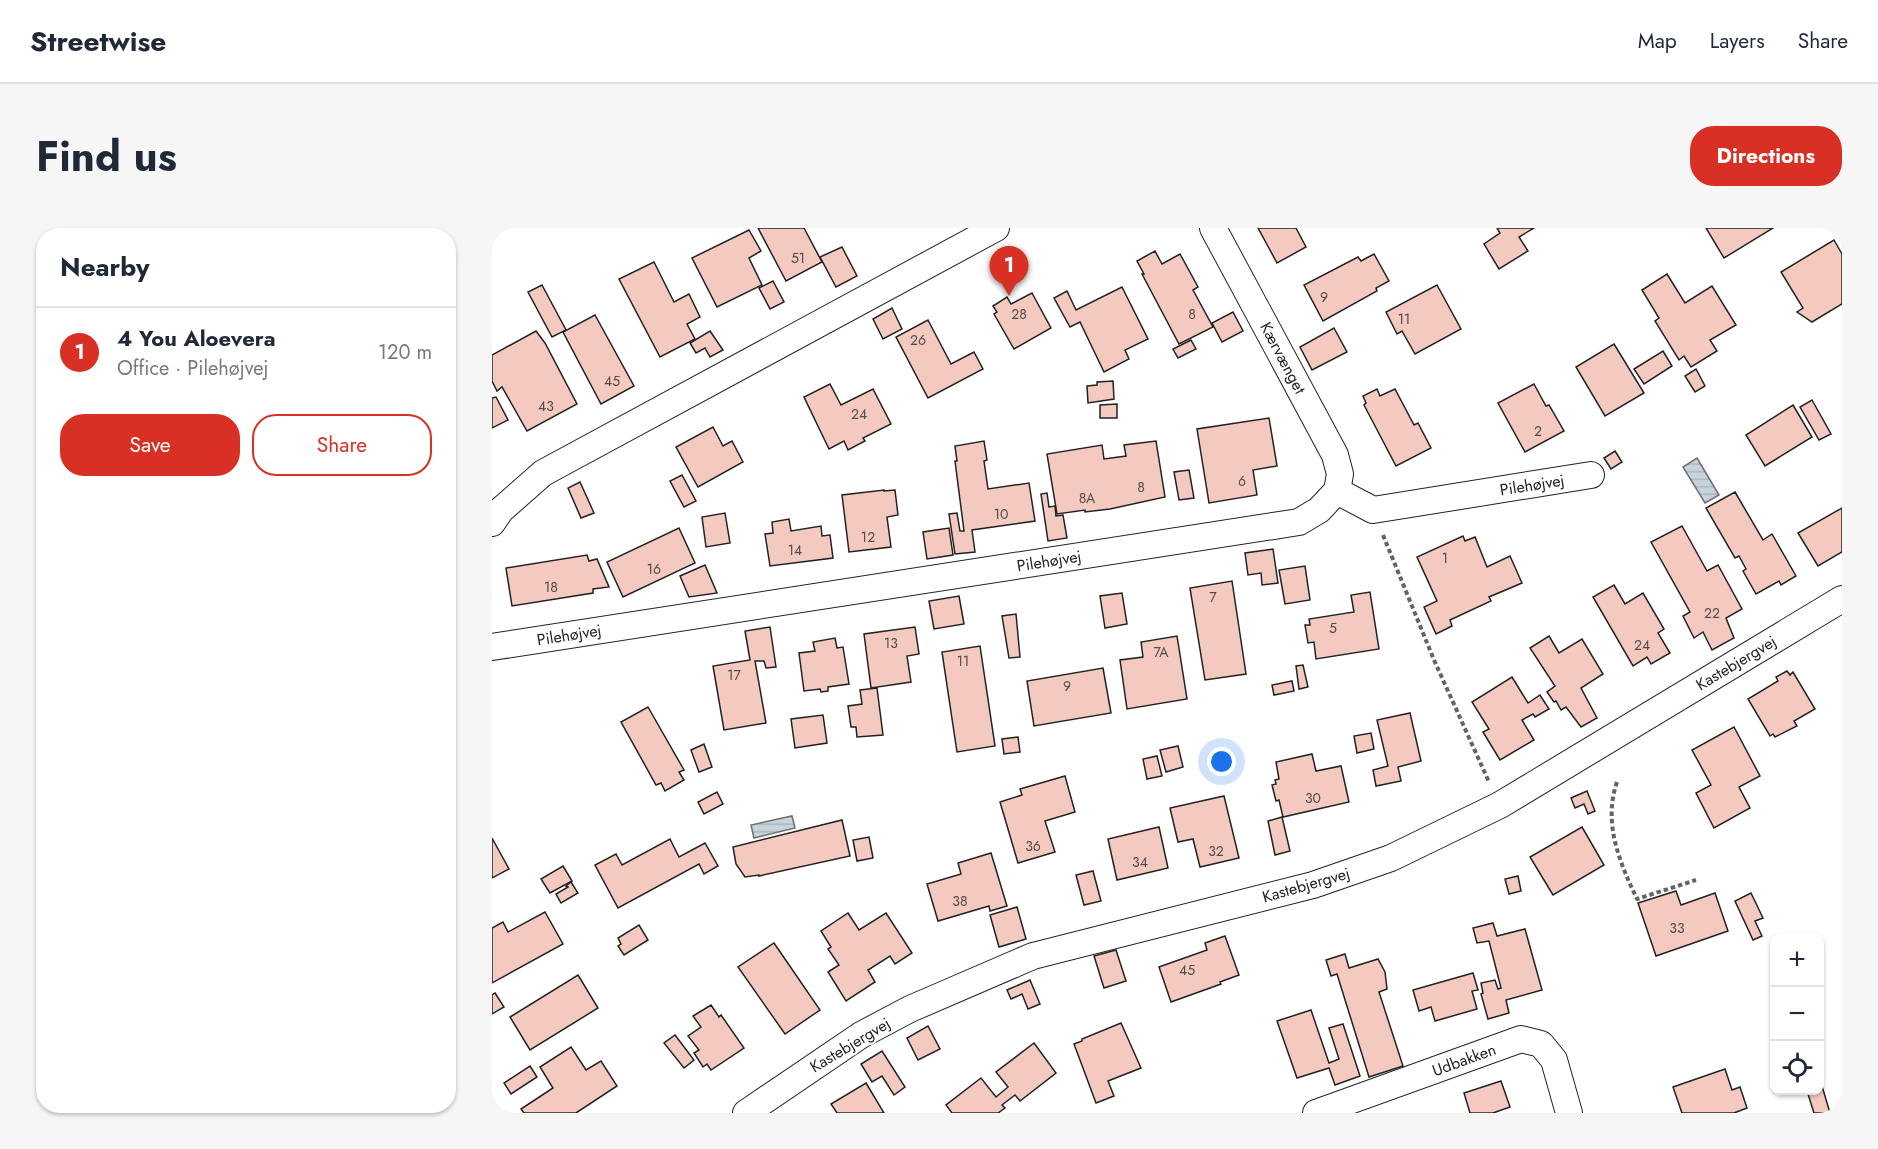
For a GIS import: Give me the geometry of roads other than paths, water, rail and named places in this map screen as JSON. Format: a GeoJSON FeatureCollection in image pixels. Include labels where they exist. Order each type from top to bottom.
{"type":"FeatureCollection","features":[{"type":"Feature","properties":{"kind":"street"},"geometry":{"type":"LineString","coordinates":[[492,523],[501,510],[543,473],[996,228]]}},
{"type":"Feature","properties":{"kind":"street","name":"Kærvænget"},"geometry":{"type":"LineString","coordinates":[[1213,228],[1335,455],[1340,474],[1338,491]]}},
{"type":"Feature","properties":{"kind":"street","name":"Pilehøjvej"},"geometry":{"type":"LineString","coordinates":[[492,646],[1299,522],[1318,510],[1338,491],[1373,510],[1591,475]]}},
{"type":"Feature","properties":{"kind":"street","name":"Kastebjergvej"},"geometry":{"type":"LineString","coordinates":[[746,1113],[861,1035],[910,1009],[1033,956],[1313,885],[1391,858],[1500,805],[1842,599]]}},
{"type":"Feature","properties":{"kind":"street","name":"Udbakken"},"geometry":{"type":"LineString","coordinates":[[1316,1113],[1521,1039],[1541,1044],[1554,1060],[1569,1113]]}},
{"type":"Feature","properties":{"kind":"place","name":"4 You Aloevera"},"geometry":{"type":"Point","coordinates":[1009,296]}}]}
